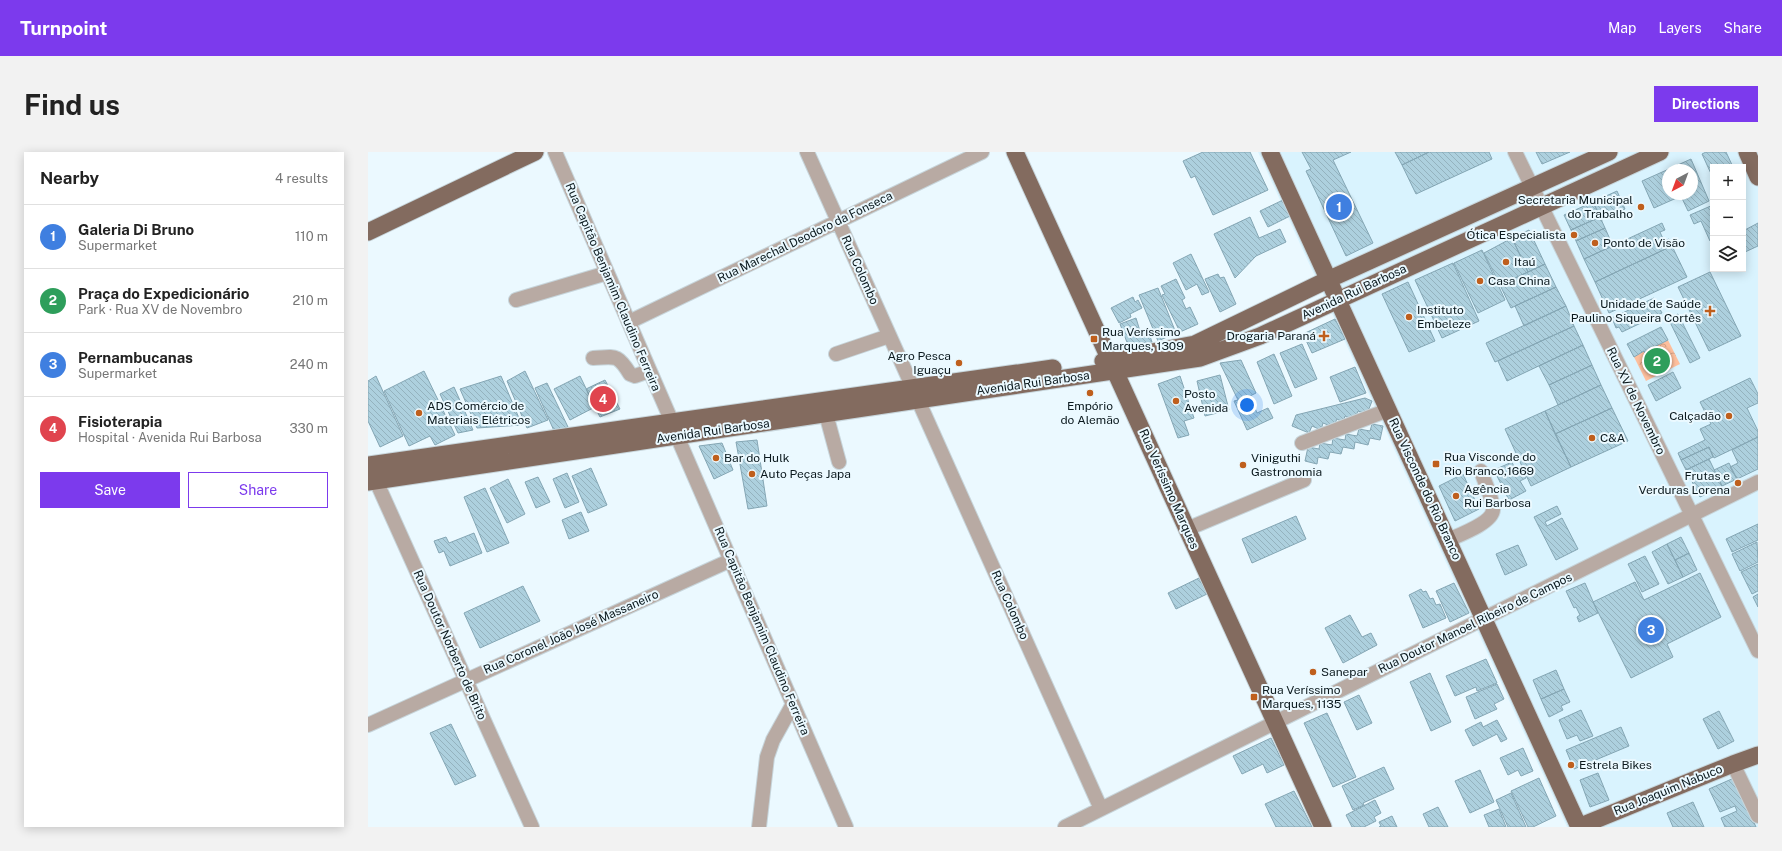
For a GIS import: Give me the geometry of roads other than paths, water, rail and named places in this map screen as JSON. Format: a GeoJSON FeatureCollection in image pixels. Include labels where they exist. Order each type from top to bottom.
{"type":"FeatureCollection","features":[{"type":"Feature","properties":{"kind":"main road"},"geometry":{"type":"LineString","coordinates":[[368,232],[535,152]]}},
{"type":"Feature","properties":{"kind":"main road","name":"Rua Veríssimo Marques"},"geometry":{"type":"LineString","coordinates":[[1015,152],[1323,827]]}},
{"type":"Feature","properties":{"kind":"main road","name":"Rua Visconde do Rio Branco"},"geometry":{"type":"LineString","coordinates":[[1270,152],[1579,827]]}},
{"type":"Feature","properties":{"kind":"main road","name":"Avenida Rui Barbosa"},"geometry":{"type":"LineString","coordinates":[[1113,366],[1195,344],[1329,280],[1609,152]]}},
{"type":"Feature","properties":{"kind":"main road","name":"Avenida Rui Barbosa"},"geometry":{"type":"LineString","coordinates":[[370,471],[1113,366],[1200,358],[1260,336],[1660,152]]}},
{"type":"Feature","properties":{"kind":"main road"},"geometry":{"type":"LineString","coordinates":[[1747,152],[1758,178]]}},
{"type":"Feature","properties":{"kind":"main road","name":"Avenida Rui Barbosa"},"geometry":{"type":"LineString","coordinates":[[674,429],[826,414],[915,394]]}},
{"type":"Feature","properties":{"kind":"main road","name":"Rua Joaquim Nabuco"},"geometry":{"type":"LineString","coordinates":[[1579,827],[1733,764],[1758,756]]}},
{"type":"Feature","properties":{"kind":"street","name":"Rua Capitão Benjamim Claudino Ferreira"},"geometry":{"type":"LineString","coordinates":[[555,152],[846,827]]}},
{"type":"Feature","properties":{"kind":"street","name":"Rua Colombo"},"geometry":{"type":"LineString","coordinates":[[807,152],[1101,809]]}},
{"type":"Feature","properties":{"kind":"street","name":"Rua Marechal Deodoro da Fonseca"},"geometry":{"type":"LineString","coordinates":[[629,322],[982,152]]}},
{"type":"Feature","properties":{"kind":"street","name":"Rua XV de Novembro"},"geometry":{"type":"LineString","coordinates":[[1515,152],[1651,443],[1692,515],[1758,651]]}},
{"type":"Feature","properties":{"kind":"street"},"geometry":{"type":"LineString","coordinates":[[516,300],[607,273]]}},
{"type":"Feature","properties":{"kind":"street"},"geometry":{"type":"LineString","coordinates":[[836,354],[889,336]]}},
{"type":"Feature","properties":{"kind":"street"},"geometry":{"type":"LineString","coordinates":[[593,358],[616,357],[622,361],[630,374],[635,376],[649,371]]}},
{"type":"Feature","properties":{"kind":"street"},"geometry":{"type":"LineString","coordinates":[[1302,443],[1388,410]]}},
{"type":"Feature","properties":{"kind":"street"},"geometry":{"type":"LineString","coordinates":[[826,414],[839,462]]}},
{"type":"Feature","properties":{"kind":"street","name":"Rua Doutor Norberto de Brito"},"geometry":{"type":"LineString","coordinates":[[370,471],[532,827]]}},
{"type":"Feature","properties":{"kind":"street"},"geometry":{"type":"LineString","coordinates":[[1448,540],[1486,521],[1492,516],[1493,509],[1481,471]]}},
{"type":"Feature","properties":{"kind":"street"},"geometry":{"type":"LineString","coordinates":[[1187,529],[1304,480]]}},
{"type":"Feature","properties":{"kind":"street","name":"Rua Doutor Manoel Ribeiro de Campos"},"geometry":{"type":"LineString","coordinates":[[1065,827],[1758,482]]}},
{"type":"Feature","properties":{"kind":"street","name":"Rua Coronel João José Massaneiro"},"geometry":{"type":"LineString","coordinates":[[368,725],[731,560]]}},
{"type":"Feature","properties":{"kind":"street"},"geometry":{"type":"LineString","coordinates":[[759,827],[767,757],[772,740],[793,704]]}},
{"type":"Feature","properties":{"kind":"street"},"geometry":{"type":"LineString","coordinates":[[1733,764],[1758,816]]}},
{"type":"Feature","properties":{"kind":"place","name":"Galeria Di Bruno"},"geometry":{"type":"Point","coordinates":[1339,207]}},
{"type":"Feature","properties":{"kind":"place","name":"Secretaria Municipal do Trabalho"},"geometry":{"type":"Point","coordinates":[1641,207]}},
{"type":"Feature","properties":{"kind":"place","name":"Ótica Especialista"},"geometry":{"type":"Point","coordinates":[1574,235]}},
{"type":"Feature","properties":{"kind":"place","name":"Ponto de Visão"},"geometry":{"type":"Point","coordinates":[1595,243]}},
{"type":"Feature","properties":{"kind":"place","name":"Itaú"},"geometry":{"type":"Point","coordinates":[1506,262]}},
{"type":"Feature","properties":{"kind":"place","name":"Casa China"},"geometry":{"type":"Point","coordinates":[1480,281]}},
{"type":"Feature","properties":{"kind":"place","name":"Unidade de Saúde Paulino Siqueira Cortês"},"geometry":{"type":"Point","coordinates":[1710,311]}},
{"type":"Feature","properties":{"kind":"place","name":"Instituto Embeleze"},"geometry":{"type":"Point","coordinates":[1409,317]}},
{"type":"Feature","properties":{"kind":"place","name":"Drogaria Paraná"},"geometry":{"type":"Point","coordinates":[1324,336]}},
{"type":"Feature","properties":{"kind":"place","name":"Rua Veríssimo Marques, 1309"},"geometry":{"type":"Point","coordinates":[1094,339]}},
{"type":"Feature","properties":{"kind":"place","name":"Praça do Expedicionário"},"geometry":{"type":"Point","coordinates":[1657,361]}},
{"type":"Feature","properties":{"kind":"place","name":"Agro Pesca Iguaçu"},"geometry":{"type":"Point","coordinates":[959,363]}},
{"type":"Feature","properties":{"kind":"place","name":"Empório do Alemão"},"geometry":{"type":"Point","coordinates":[1090,393]}},
{"type":"Feature","properties":{"kind":"place","name":"Fisioterapia"},"geometry":{"type":"Point","coordinates":[603,399]}},
{"type":"Feature","properties":{"kind":"place","name":"Posto Avenida"},"geometry":{"type":"Point","coordinates":[1176,401]}},
{"type":"Feature","properties":{"kind":"place","name":"ADS Comércio de Materiais Elétricos"},"geometry":{"type":"Point","coordinates":[419,413]}},
{"type":"Feature","properties":{"kind":"place","name":"Calçadão"},"geometry":{"type":"Point","coordinates":[1729,416]}},
{"type":"Feature","properties":{"kind":"place","name":"C&A"},"geometry":{"type":"Point","coordinates":[1592,438]}},
{"type":"Feature","properties":{"kind":"place","name":"Bar do Hulk"},"geometry":{"type":"Point","coordinates":[716,458]}},
{"type":"Feature","properties":{"kind":"place","name":"Rua Visconde do Rio Branco,1669"},"geometry":{"type":"Point","coordinates":[1436,464]}},
{"type":"Feature","properties":{"kind":"place","name":"Viniguthi Gastronomia"},"geometry":{"type":"Point","coordinates":[1243,465]}},
{"type":"Feature","properties":{"kind":"place","name":"Auto Peças Japa"},"geometry":{"type":"Point","coordinates":[752,474]}},
{"type":"Feature","properties":{"kind":"place","name":"Frutas e Verduras Lorena"},"geometry":{"type":"Point","coordinates":[1738,483]}},
{"type":"Feature","properties":{"kind":"place","name":"Agência Rui Barbosa"},"geometry":{"type":"Point","coordinates":[1456,496]}},
{"type":"Feature","properties":{"kind":"place","name":"Pernambucanas"},"geometry":{"type":"Point","coordinates":[1651,630]}},
{"type":"Feature","properties":{"kind":"place","name":"Sanepar"},"geometry":{"type":"Point","coordinates":[1313,672]}},
{"type":"Feature","properties":{"kind":"place","name":"Rua Veríssimo Marques, 1135"},"geometry":{"type":"Point","coordinates":[1254,697]}},
{"type":"Feature","properties":{"kind":"place","name":"Estrela Bikes"},"geometry":{"type":"Point","coordinates":[1571,765]}}]}
